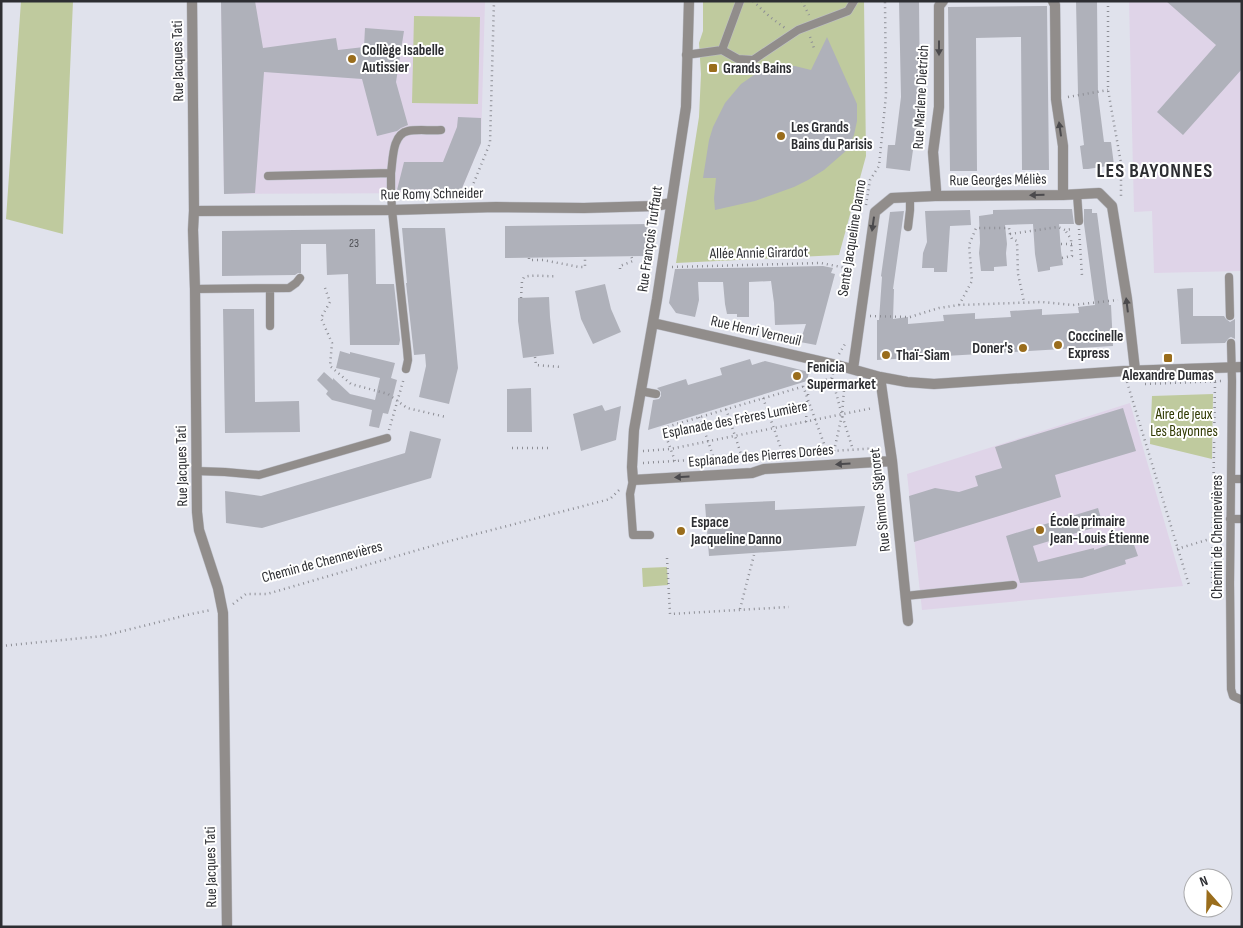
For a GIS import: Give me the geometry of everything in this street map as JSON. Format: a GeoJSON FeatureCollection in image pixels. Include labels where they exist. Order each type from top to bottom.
{"type":"FeatureCollection","features":[{"type":"Feature","properties":{"kind":"street","name":"Rue Jacques Tati"},"geometry":{"type":"LineString","coordinates":[[192,1],[196,471],[199,530],[223,608],[227,927]]}},
{"type":"Feature","properties":{"kind":"street","name":"Rue François Truffaut"},"geometry":{"type":"LineString","coordinates":[[633,480],[634,430],[653,323],[686,107],[689,1]]}},
{"type":"Feature","properties":{"kind":"street","name":"Rue Marlene Dietrich"},"geometry":{"type":"LineString","coordinates":[[935,196],[933,152],[939,107],[939,6],[943,1]]}},
{"type":"Feature","properties":{"kind":"street"},"geometry":{"type":"LineString","coordinates":[[1052,1],[1055,5],[1056,99],[1063,146],[1063,195]]}},
{"type":"Feature","properties":{"kind":"street","name":"Rue Georges Méliès"},"geometry":{"type":"LineString","coordinates":[[853,368],[875,212],[892,198],[1099,193],[1112,206]]}},
{"type":"Feature","properties":{"kind":"street","name":"Rue Romy Schneider"},"geometry":{"type":"LineString","coordinates":[[194,211],[611,207],[655,206],[671,203]]}},
{"type":"Feature","properties":{"kind":"street"},"geometry":{"type":"LineString","coordinates":[[1112,206],[1135,370]]}},
{"type":"Feature","properties":{"kind":"street","name":"Rue Henri Verneuil"},"geometry":{"type":"LineString","coordinates":[[653,323],[853,368]]}},
{"type":"Feature","properties":{"kind":"street"},"geometry":{"type":"LineString","coordinates":[[853,368],[880,377],[934,384],[1135,370],[1237,368]]}},
{"type":"Feature","properties":{"kind":"street","name":"Rue Simone Signoret"},"geometry":{"type":"LineString","coordinates":[[880,377],[892,461],[908,620]]}},
{"type":"Feature","properties":{"kind":"street","name":"Esplanade des Pierres Dorées"},"geometry":{"type":"LineString","coordinates":[[633,480],[752,473],[764,469],[892,461]]}},
{"type":"Feature","properties":{"kind":"lane"},"geometry":{"type":"LineString","coordinates":[[722,50],[740,1]]}},
{"type":"Feature","properties":{"kind":"lane"},"geometry":{"type":"LineString","coordinates":[[686,55],[722,50],[738,59],[753,60],[798,30],[848,11],[854,1]]}},
{"type":"Feature","properties":{"kind":"lane"},"geometry":{"type":"LineString","coordinates":[[406,369],[408,360],[390,191],[395,144],[401,135],[407,131],[441,130]]}},
{"type":"Feature","properties":{"kind":"lane"},"geometry":{"type":"LineString","coordinates":[[268,176],[391,173]]}},
{"type":"Feature","properties":{"kind":"lane"},"geometry":{"type":"LineString","coordinates":[[1076,194],[1079,221]]}},
{"type":"Feature","properties":{"kind":"lane"},"geometry":{"type":"LineString","coordinates":[[908,227],[910,197]]}},
{"type":"Feature","properties":{"kind":"lane"},"geometry":{"type":"LineString","coordinates":[[1229,277],[1230,316]]}},
{"type":"Feature","properties":{"kind":"lane"},"geometry":{"type":"LineString","coordinates":[[195,289],[289,288],[300,278]]}},
{"type":"Feature","properties":{"kind":"lane"},"geometry":{"type":"LineString","coordinates":[[270,289],[270,326]]}},
{"type":"Feature","properties":{"kind":"lane","name":"Chemin de Chennevières"},"geometry":{"type":"LineString","coordinates":[[1231,343],[1237,368],[1232,381],[1230,519],[1231,689],[1233,696],[1242,700]]}},
{"type":"Feature","properties":{"kind":"lane"},"geometry":{"type":"LineString","coordinates":[[640,391],[656,394]]}},
{"type":"Feature","properties":{"kind":"lane"},"geometry":{"type":"LineString","coordinates":[[196,471],[259,475],[387,438]]}},
{"type":"Feature","properties":{"kind":"lane"},"geometry":{"type":"LineString","coordinates":[[1231,479],[1242,479]]}},
{"type":"Feature","properties":{"kind":"lane"},"geometry":{"type":"LineString","coordinates":[[633,480],[630,494],[633,535],[650,535]]}},
{"type":"Feature","properties":{"kind":"lane"},"geometry":{"type":"LineString","coordinates":[[1230,519],[1242,518]]}},
{"type":"Feature","properties":{"kind":"lane"},"geometry":{"type":"LineString","coordinates":[[905,596],[1013,585]]}},
{"type":"Feature","properties":{"kind":"path"},"geometry":{"type":"LineString","coordinates":[[464,208],[490,143],[494,1]]}},
{"type":"Feature","properties":{"kind":"path","name":"Sente Jacqueline Danno"},"geometry":{"type":"LineString","coordinates":[[866,210],[870,180],[879,166],[886,95],[884,1]]}},
{"type":"Feature","properties":{"kind":"path"},"geometry":{"type":"LineString","coordinates":[[1108,1],[1108,90],[1121,163],[1121,198],[1112,206]]}},
{"type":"Feature","properties":{"kind":"path"},"geometry":{"type":"LineString","coordinates":[[1056,99],[1108,90]]}},
{"type":"Feature","properties":{"kind":"path"},"geometry":{"type":"LineString","coordinates":[[1010,234],[1058,227],[1064,230],[1072,240],[1072,256],[1062,258]]}},
{"type":"Feature","properties":{"kind":"path"},"geometry":{"type":"LineString","coordinates":[[959,305],[972,281],[970,245],[976,228],[1009,228],[1012,239],[1017,241],[1018,274],[1024,303]]}},
{"type":"Feature","properties":{"kind":"path"},"geometry":{"type":"LineString","coordinates":[[1064,230],[1079,228],[1082,276]]}},
{"type":"Feature","properties":{"kind":"path"},"geometry":{"type":"LineString","coordinates":[[1061,244],[1072,244]]}},
{"type":"Feature","properties":{"kind":"path"},"geometry":{"type":"LineString","coordinates":[[620,269],[620,266],[633,261],[631,256]]}},
{"type":"Feature","properties":{"kind":"path"},"geometry":{"type":"LineString","coordinates":[[529,258],[529,260],[543,260],[585,267],[585,257]]}},
{"type":"Feature","properties":{"kind":"path","name":"Allée Annie Girardot"},"geometry":{"type":"LineString","coordinates":[[661,267],[821,263],[857,270]]}},
{"type":"Feature","properties":{"kind":"path","name":"Sente Jacqueline Danno"},"geometry":{"type":"LineString","coordinates":[[857,270],[858,265]]}},
{"type":"Feature","properties":{"kind":"path"},"geometry":{"type":"LineString","coordinates":[[521,298],[524,277],[557,276]]}},
{"type":"Feature","properties":{"kind":"path"},"geometry":{"type":"LineString","coordinates":[[325,288],[330,302],[321,318],[332,343],[330,366],[351,384],[388,394],[407,408],[446,417]]}},
{"type":"Feature","properties":{"kind":"path"},"geometry":{"type":"LineString","coordinates":[[860,316],[910,317],[939,308],[959,305],[1042,302],[1073,306],[1126,299]]}},
{"type":"Feature","properties":{"kind":"path"},"geometry":{"type":"LineString","coordinates":[[838,358],[845,343]]}},
{"type":"Feature","properties":{"kind":"path"},"geometry":{"type":"LineString","coordinates":[[535,356],[536,366],[561,367]]}},
{"type":"Feature","properties":{"kind":"path"},"geometry":{"type":"LineString","coordinates":[[387,438],[406,369]]}},
{"type":"Feature","properties":{"kind":"path"},"geometry":{"type":"LineString","coordinates":[[835,370],[832,378],[853,450]]}},
{"type":"Feature","properties":{"kind":"path"},"geometry":{"type":"LineString","coordinates":[[675,462],[663,428],[809,384],[846,376],[842,415],[834,451]]}},
{"type":"Feature","properties":{"kind":"path"},"geometry":{"type":"LineString","coordinates":[[1125,378],[1189,585]]}},
{"type":"Feature","properties":{"kind":"path"},"geometry":{"type":"LineString","coordinates":[[1145,384],[1232,381]]}},
{"type":"Feature","properties":{"kind":"path"},"geometry":{"type":"LineString","coordinates":[[1215,382],[1212,582],[1230,583]]}},
{"type":"Feature","properties":{"kind":"path"},"geometry":{"type":"LineString","coordinates":[[806,422],[809,384]]}},
{"type":"Feature","properties":{"kind":"path"},"geometry":{"type":"LineString","coordinates":[[803,386],[827,452]]}},
{"type":"Feature","properties":{"kind":"path"},"geometry":{"type":"LineString","coordinates":[[763,398],[783,454]]}},
{"type":"Feature","properties":{"kind":"path","name":"Esplanade des Frères Lumière"},"geometry":{"type":"LineString","coordinates":[[639,451],[670,449],[884,405]]}},
{"type":"Feature","properties":{"kind":"path"},"geometry":{"type":"LineString","coordinates":[[726,409],[742,457]]}},
{"type":"Feature","properties":{"kind":"path"},"geometry":{"type":"LineString","coordinates":[[699,417],[714,459]]}},
{"type":"Feature","properties":{"kind":"path"},"geometry":{"type":"LineString","coordinates":[[632,467],[642,463],[889,447]]}},
{"type":"Feature","properties":{"kind":"path"},"geometry":{"type":"LineString","coordinates":[[512,448],[551,448]]}},
{"type":"Feature","properties":{"kind":"path","name":"Chemin de Chennevières"},"geometry":{"type":"LineString","coordinates":[[1,646],[103,636],[223,608],[236,604],[246,594],[266,594],[442,543],[610,499],[623,486]]}},
{"type":"Feature","properties":{"kind":"path"},"geometry":{"type":"LineString","coordinates":[[1177,548],[1213,538]]}},
{"type":"Feature","properties":{"kind":"path"},"geometry":{"type":"LineString","coordinates":[[740,610],[754,555]]}},
{"type":"Feature","properties":{"kind":"path"},"geometry":{"type":"LineString","coordinates":[[667,558],[670,614],[789,607]]}},
{"type":"Feature","properties":{"kind":"shaded area","name":"Collège Isabelle Autissier"},"geometry":{"type":"Polygon","coordinates":[[[221,1],[485,1],[481,143],[460,193],[224,194],[221,1]]]}},
{"type":"Feature","properties":{"kind":"shaded area"},"geometry":{"type":"Polygon","coordinates":[[[1129,1],[1242,1],[1242,271],[1154,273],[1152,211],[1134,212],[1129,1]]]}},
{"type":"Feature","properties":{"kind":"shaded area","name":"École primaire Jean-Louis Étienne"},"geometry":{"type":"Polygon","coordinates":[[[1130,403],[1183,586],[922,610],[907,474],[1130,403]]]}},
{"type":"Feature","properties":{"kind":"green space"},"geometry":{"type":"Polygon","coordinates":[[[21,1],[73,1],[63,234],[6,219],[21,1]]]}},
{"type":"Feature","properties":{"kind":"green space","name":"Les Grands Bains du Parisis"},"geometry":{"type":"Polygon","coordinates":[[[703,1],[864,1],[866,156],[839,255],[676,263],[699,117],[701,74],[699,43],[703,31],[703,1]]]}},
{"type":"Feature","properties":{"kind":"green space"},"geometry":{"type":"Polygon","coordinates":[[[414,16],[480,17],[478,104],[412,103],[414,16]]]}},
{"type":"Feature","properties":{"kind":"green space","name":"Aire de jeux Les Bayonnes"},"geometry":{"type":"Polygon","coordinates":[[[1213,394],[1212,459],[1150,444],[1152,396],[1213,394]]]}},
{"type":"Feature","properties":{"kind":"green space"},"geometry":{"type":"Polygon","coordinates":[[[667,567],[668,585],[643,587],[642,568],[667,567]]]}},
{"type":"Feature","properties":{"kind":"building"},"geometry":{"type":"Polygon","coordinates":[[[221,1],[255,1],[263,48],[336,38],[338,50],[364,47],[365,28],[404,31],[396,82],[408,125],[397,131],[377,136],[362,79],[264,72],[255,193],[224,194],[221,1]]]}},
{"type":"Feature","properties":{"kind":"building"},"geometry":{"type":"Polygon","coordinates":[[[899,1],[919,1],[920,97],[910,171],[886,168],[888,145],[895,145],[901,97],[899,1]]]}},
{"type":"Feature","properties":{"kind":"building"},"geometry":{"type":"Polygon","coordinates":[[[1076,1],[1097,1],[1098,95],[1104,142],[1111,142],[1114,165],[1088,169],[1083,169],[1080,146],[1084,145],[1078,94],[1076,1]]]}},
{"type":"Feature","properties":{"kind":"building"},"geometry":{"type":"Polygon","coordinates":[[[1166,1],[1242,1],[1242,69],[1183,135],[1157,112],[1216,45],[1166,1]]]}},
{"type":"Feature","properties":{"kind":"building"},"geometry":{"type":"Polygon","coordinates":[[[1047,6],[1049,170],[1022,170],[1021,37],[976,38],[977,171],[950,171],[948,7],[1047,6]]]}},
{"type":"Feature","properties":{"kind":"building"},"geometry":{"type":"Polygon","coordinates":[[[827,37],[857,104],[857,121],[854,135],[847,150],[824,170],[794,187],[755,201],[715,210],[716,178],[703,178],[709,140],[725,103],[741,84],[774,63],[776,69],[795,66],[811,70],[827,37]]]}},
{"type":"Feature","properties":{"kind":"building"},"geometry":{"type":"Polygon","coordinates":[[[458,117],[481,118],[481,143],[460,193],[439,193],[438,189],[397,190],[404,162],[443,162],[457,127],[458,117]]]}},
{"type":"Feature","properties":{"kind":"building"},"geometry":{"type":"Polygon","coordinates":[[[1072,209],[1074,224],[1059,224],[1063,265],[1050,267],[1050,270],[1038,272],[1033,224],[1005,225],[1007,266],[994,267],[994,271],[981,271],[979,216],[993,214],[993,210],[1072,209]]]}},
{"type":"Feature","properties":{"kind":"building"},"geometry":{"type":"Polygon","coordinates":[[[1084,209],[1092,209],[1092,213],[1097,213],[1109,305],[1111,305],[1113,346],[877,360],[877,320],[879,320],[881,276],[890,212],[904,211],[893,289],[893,319],[908,317],[908,324],[944,321],[943,315],[975,313],[975,319],[1011,317],[1010,311],[1042,309],[1042,315],[1079,313],[1078,307],[1095,305],[1084,224],[1084,209]]]}},
{"type":"Feature","properties":{"kind":"building"},"geometry":{"type":"Polygon","coordinates":[[[970,210],[971,225],[950,226],[947,272],[934,272],[934,268],[922,268],[923,253],[927,242],[925,211],[970,210]]]}},
{"type":"Feature","properties":{"kind":"building"},"geometry":{"type":"Polygon","coordinates":[[[649,224],[644,256],[505,258],[505,226],[649,224]]]}},
{"type":"Feature","properties":{"kind":"building"},"geometry":{"type":"Polygon","coordinates":[[[402,228],[445,228],[458,368],[449,404],[419,397],[426,366],[425,354],[414,355],[402,228]]]}},
{"type":"Feature","properties":{"kind":"building"},"geometry":{"type":"Polygon","coordinates":[[[375,229],[376,284],[394,284],[399,345],[350,345],[348,274],[327,275],[326,244],[301,244],[301,273],[295,275],[222,276],[222,231],[375,229]]]}},
{"type":"Feature","properties":{"kind":"building"},"geometry":{"type":"Polygon","coordinates":[[[823,266],[833,268],[831,273],[835,274],[816,345],[800,342],[806,324],[775,325],[771,281],[749,282],[749,317],[737,317],[737,314],[727,314],[723,282],[698,282],[699,300],[695,317],[676,313],[669,303],[675,269],[823,266]]]}},
{"type":"Feature","properties":{"kind":"building"},"geometry":{"type":"Polygon","coordinates":[[[605,284],[611,309],[621,332],[593,344],[581,319],[575,291],[605,284]]]}},
{"type":"Feature","properties":{"kind":"building"},"geometry":{"type":"Polygon","coordinates":[[[1193,288],[1193,316],[1224,316],[1230,322],[1235,319],[1235,339],[1231,337],[1225,343],[1181,344],[1177,289],[1193,288]]]}},
{"type":"Feature","properties":{"kind":"building"},"geometry":{"type":"Polygon","coordinates":[[[549,297],[554,354],[523,358],[518,321],[518,298],[549,297]]]}},
{"type":"Feature","properties":{"kind":"building"},"geometry":{"type":"Polygon","coordinates":[[[223,309],[254,309],[255,402],[299,401],[300,432],[225,433],[223,309]]]}},
{"type":"Feature","properties":{"kind":"building"},"geometry":{"type":"Polygon","coordinates":[[[340,351],[395,363],[391,378],[397,380],[388,414],[383,413],[379,428],[369,426],[372,410],[332,400],[326,394],[328,391],[317,380],[324,372],[350,394],[375,400],[380,378],[336,368],[340,351]]]}},
{"type":"Feature","properties":{"kind":"building"},"geometry":{"type":"Polygon","coordinates":[[[750,359],[752,365],[765,361],[809,372],[807,381],[648,430],[653,400],[659,399],[661,396],[661,392],[657,388],[686,379],[688,385],[722,375],[720,368],[750,359]]]}},
{"type":"Feature","properties":{"kind":"building"},"geometry":{"type":"Polygon","coordinates":[[[531,388],[532,432],[507,432],[507,389],[531,388]]]}},
{"type":"Feature","properties":{"kind":"building"},"geometry":{"type":"Polygon","coordinates":[[[602,405],[605,411],[621,406],[616,440],[581,451],[573,414],[602,405]]]}},
{"type":"Feature","properties":{"kind":"building"},"geometry":{"type":"Polygon","coordinates":[[[1123,408],[1136,451],[1055,475],[1061,497],[914,542],[909,496],[935,488],[959,492],[978,486],[975,476],[1002,468],[995,447],[1123,408]]]}},
{"type":"Feature","properties":{"kind":"building"},"geometry":{"type":"Polygon","coordinates":[[[410,431],[441,439],[431,478],[262,528],[226,523],[225,491],[261,496],[405,453],[410,431]]]}},
{"type":"Feature","properties":{"kind":"building"},"geometry":{"type":"Polygon","coordinates":[[[775,501],[775,510],[865,506],[856,546],[709,556],[705,504],[775,501]]]}},
{"type":"Feature","properties":{"kind":"building"},"geometry":{"type":"Polygon","coordinates":[[[1098,508],[1103,525],[1033,546],[1038,562],[1094,548],[1094,550],[1132,539],[1138,556],[1125,560],[1126,564],[1082,578],[1020,583],[1006,536],[1098,508]]]}},
{"type":"Feature","properties":{"kind":"place","name":"Collège Isabelle Autissier"},"geometry":{"type":"Point","coordinates":[352,59]}},
{"type":"Feature","properties":{"kind":"place","name":"Grands Bains"},"geometry":{"type":"Point","coordinates":[713,68]}},
{"type":"Feature","properties":{"kind":"place","name":"Les Grands Bains du Parisis"},"geometry":{"type":"Point","coordinates":[781,136]}},
{"type":"Feature","properties":{"kind":"place","name":"Coccinelle Express"},"geometry":{"type":"Point","coordinates":[1058,345]}},
{"type":"Feature","properties":{"kind":"place","name":"Doner's"},"geometry":{"type":"Point","coordinates":[1023,348]}},
{"type":"Feature","properties":{"kind":"place","name":"Thaï-Siam"},"geometry":{"type":"Point","coordinates":[886,355]}},
{"type":"Feature","properties":{"kind":"place","name":"Alexandre Dumas"},"geometry":{"type":"Point","coordinates":[1168,358]}},
{"type":"Feature","properties":{"kind":"place","name":"Fenicia Supermarket"},"geometry":{"type":"Point","coordinates":[797,376]}},
{"type":"Feature","properties":{"kind":"place","name":"École primaire Jean-Louis Étienne"},"geometry":{"type":"Point","coordinates":[1040,530]}},
{"type":"Feature","properties":{"kind":"place","name":"Espace Jacqueline Danno"},"geometry":{"type":"Point","coordinates":[681,531]}},
{"type":"Feature","properties":{"kind":"district","name":"LES BAYONNES"},"geometry":{"type":"Point","coordinates":[1155,171]}}]}
